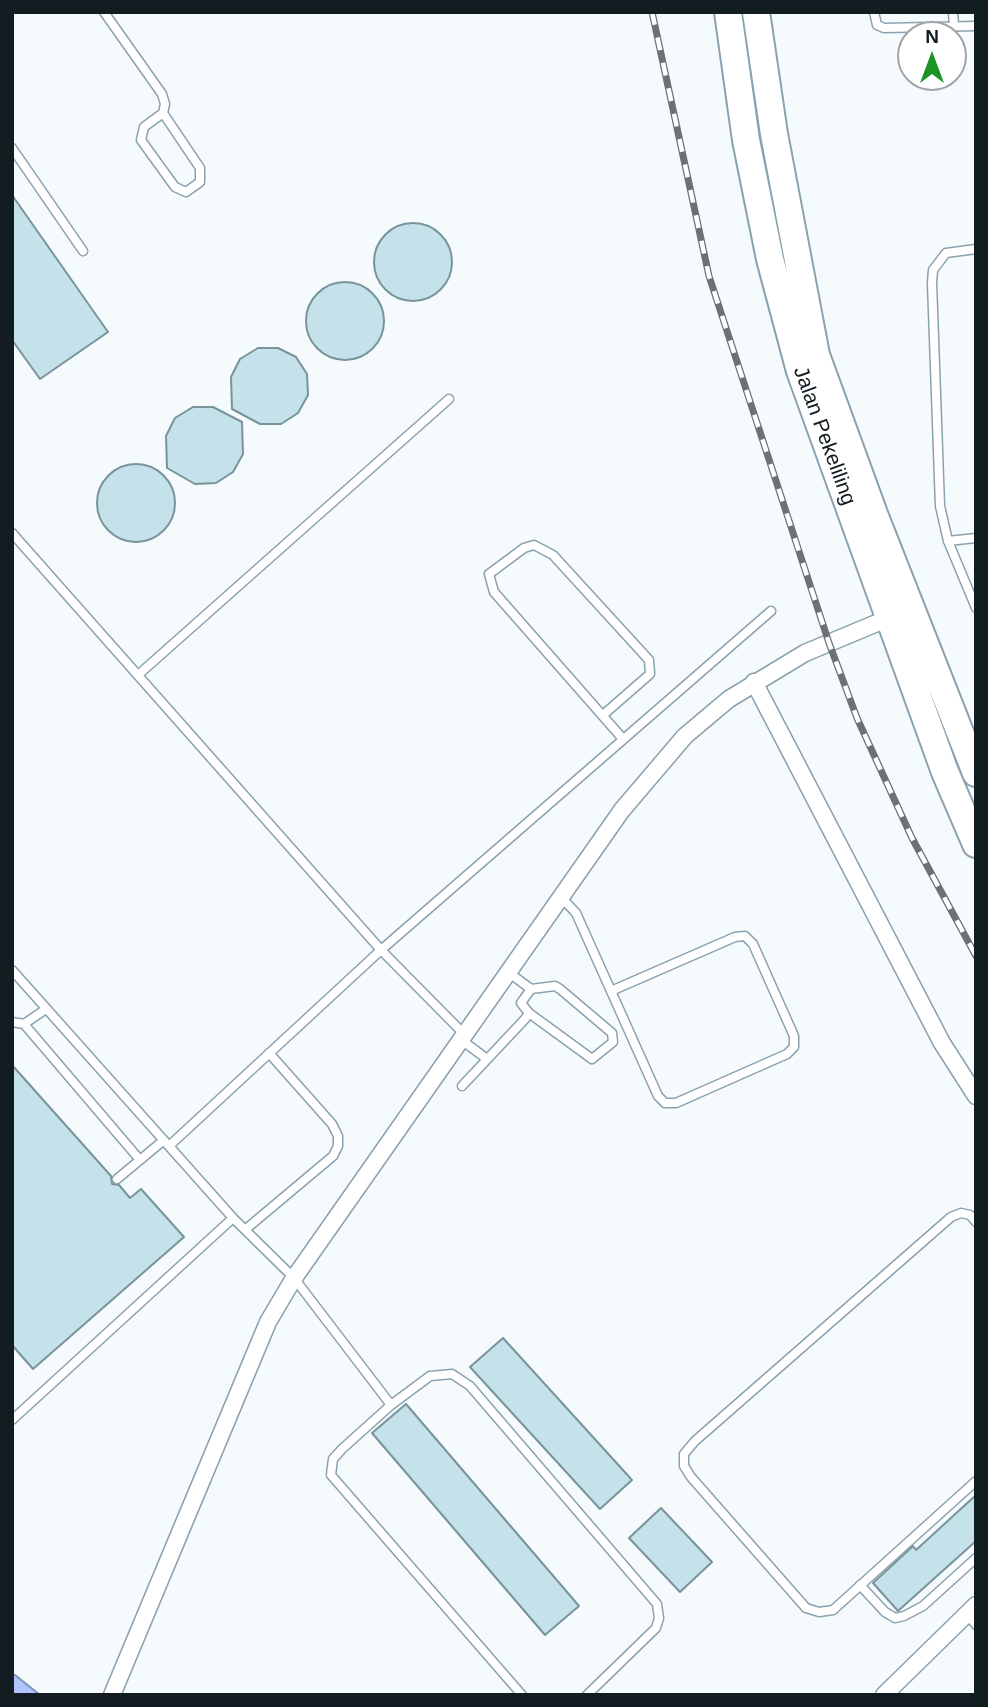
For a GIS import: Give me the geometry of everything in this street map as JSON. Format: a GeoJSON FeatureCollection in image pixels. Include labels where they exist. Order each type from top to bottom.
{"type":"FeatureCollection","features":[{"type":"Feature","properties":{"kind":"main road","name":"Jalan Pekeliling"},"geometry":{"type":"LineString","coordinates":[[728,12],[746,140],[800,371],[901,613],[976,773]]}},
{"type":"Feature","properties":{"kind":"main road","name":"Jalan Pekeliling"},"geometry":{"type":"LineString","coordinates":[[756,12],[774,134],[816,355],[901,613],[945,772],[976,844]]}},
{"type":"Feature","properties":{"kind":"street"},"geometry":{"type":"LineString","coordinates":[[112,1695],[268,1322],[294,1278],[622,810],[685,736],[754,682],[805,653],[901,613]]}},
{"type":"Feature","properties":{"kind":"street"},"geometry":{"type":"LineString","coordinates":[[754,682],[812,788],[942,1043],[976,1096]]}},
{"type":"Feature","properties":{"kind":"street"},"geometry":{"type":"LineString","coordinates":[[884,1695],[973,1615]]}},
{"type":"Feature","properties":{"kind":"lane"},"geometry":{"type":"LineString","coordinates":[[104,12],[162,94],[165,104],[163,113],[144,127],[141,140],[175,187],[186,192],[200,181],[200,168],[163,113]]}},
{"type":"Feature","properties":{"kind":"lane"},"geometry":{"type":"LineString","coordinates":[[874,12],[877,25],[897,27]]}},
{"type":"Feature","properties":{"kind":"lane"},"geometry":{"type":"LineString","coordinates":[[12,148],[83,251]]}},
{"type":"Feature","properties":{"kind":"lane"},"geometry":{"type":"LineString","coordinates":[[976,248],[946,253],[933,270],[932,284],[937,480],[948,541],[976,608]]}},
{"type":"Feature","properties":{"kind":"lane"},"geometry":{"type":"LineString","coordinates":[[138,675],[449,399]]}},
{"type":"Feature","properties":{"kind":"lane"},"geometry":{"type":"LineString","coordinates":[[12,534],[381,950],[462,1037],[487,1059]]}},
{"type":"Feature","properties":{"kind":"lane"},"geometry":{"type":"LineString","coordinates":[[948,541],[976,538]]}},
{"type":"Feature","properties":{"kind":"lane"},"geometry":{"type":"LineString","coordinates":[[603,715],[650,674],[649,660],[553,555],[534,545],[524,548],[489,574],[494,592],[623,739]]}},
{"type":"Feature","properties":{"kind":"lane"},"geometry":{"type":"LineString","coordinates":[[117,1179],[166,1143],[269,1054],[381,950],[771,611]]}},
{"type":"Feature","properties":{"kind":"lane"},"geometry":{"type":"LineString","coordinates":[[561,897],[576,913],[658,1096],[665,1103],[676,1103],[775,1060],[794,1046],[794,1036],[769,978],[753,944],[745,936],[735,937],[611,991]]}},
{"type":"Feature","properties":{"kind":"lane"},"geometry":{"type":"LineString","coordinates":[[12,970],[233,1218],[294,1278],[391,1405]]}},
{"type":"Feature","properties":{"kind":"lane"},"geometry":{"type":"LineString","coordinates":[[508,972],[531,989],[555,986],[560,989],[612,1033],[613,1042],[592,1059],[529,1013],[521,1003],[531,989]]}},
{"type":"Feature","properties":{"kind":"lane"},"geometry":{"type":"LineString","coordinates":[[24,1024],[46,1009]]}},
{"type":"Feature","properties":{"kind":"lane"},"geometry":{"type":"LineString","coordinates":[[462,1086],[529,1013]]}},
{"type":"Feature","properties":{"kind":"lane"},"geometry":{"type":"LineString","coordinates":[[12,1022],[24,1024],[140,1160]]}},
{"type":"Feature","properties":{"kind":"lane"},"geometry":{"type":"LineString","coordinates":[[246,1229],[333,1156],[338,1146],[338,1136],[332,1124],[269,1054]]}},
{"type":"Feature","properties":{"kind":"lane"},"geometry":{"type":"LineString","coordinates":[[976,1222],[970,1214],[951,1217],[695,1441],[684,1454],[684,1466],[691,1477],[806,1608],[819,1612],[832,1610],[976,1481]]}},
{"type":"Feature","properties":{"kind":"lane"},"geometry":{"type":"LineString","coordinates":[[12,1420],[233,1218]]}},
{"type":"Feature","properties":{"kind":"lane"},"geometry":{"type":"LineString","coordinates":[[522,1695],[331,1475],[333,1459],[342,1449],[391,1405],[430,1376],[452,1374],[470,1386],[657,1604],[659,1618],[656,1628],[587,1695]]}},
{"type":"Feature","properties":{"kind":"lane"},"geometry":{"type":"LineString","coordinates":[[860,1585],[885,1612],[895,1618],[904,1616],[923,1606],[976,1558]]}},
{"type":"Feature","properties":{"kind":"water"},"geometry":{"type":"Polygon","coordinates":[[[12,1675],[15,1675],[40,1695],[12,1695],[12,1675]]]}},
{"type":"Feature","properties":{"kind":"building"},"geometry":{"type":"Polygon","coordinates":[[[12,195],[108,332],[40,379],[12,340],[12,195]]]}},
{"type":"Feature","properties":{"kind":"building"},"geometry":{"type":"Polygon","coordinates":[[[413,223],[428,226],[440,235],[449,247],[452,262],[449,277],[440,289],[428,298],[413,301],[398,298],[386,289],[377,277],[374,262],[377,247],[386,235],[398,226],[413,223]]]}},
{"type":"Feature","properties":{"kind":"building"},"geometry":{"type":"Polygon","coordinates":[[[345,282],[360,285],[372,294],[381,306],[384,321],[381,336],[372,348],[360,357],[345,360],[330,357],[318,348],[309,336],[306,321],[309,306],[318,294],[330,285],[345,282]]]}},
{"type":"Feature","properties":{"kind":"building"},"geometry":{"type":"Polygon","coordinates":[[[258,348],[278,348],[296,357],[307,374],[308,395],[298,413],[281,424],[260,424],[232,409],[231,377],[240,359],[258,348]]]}},
{"type":"Feature","properties":{"kind":"building"},"geometry":{"type":"Polygon","coordinates":[[[193,407],[213,407],[242,422],[243,454],[233,472],[216,483],[195,484],[167,468],[166,436],[175,418],[193,407]]]}},
{"type":"Feature","properties":{"kind":"building"},"geometry":{"type":"Polygon","coordinates":[[[136,464],[151,467],[168,481],[175,503],[172,518],[158,535],[136,542],[121,539],[104,525],[97,503],[100,488],[114,471],[136,464]]]}},
{"type":"Feature","properties":{"kind":"building"},"geometry":{"type":"Polygon","coordinates":[[[12,1065],[111,1176],[112,1184],[119,1185],[130,1198],[141,1189],[184,1237],[33,1369],[12,1345],[12,1065]]]}},
{"type":"Feature","properties":{"kind":"building"},"geometry":{"type":"Polygon","coordinates":[[[503,1338],[632,1480],[600,1509],[470,1367],[503,1338]]]}},
{"type":"Feature","properties":{"kind":"building"},"geometry":{"type":"Polygon","coordinates":[[[406,1404],[579,1606],[545,1635],[372,1433],[406,1404]]]}},
{"type":"Feature","properties":{"kind":"building"},"geometry":{"type":"Polygon","coordinates":[[[976,1495],[976,1541],[898,1611],[873,1583],[913,1546],[916,1550],[976,1495]]]}},
{"type":"Feature","properties":{"kind":"building"},"geometry":{"type":"Polygon","coordinates":[[[661,1508],[712,1562],[680,1592],[629,1538],[661,1508]]]}},
{"type":"Feature","properties":{"kind":"railway"},"geometry":{"type":"LineString","coordinates":[[652,12],[709,276],[829,643],[857,718],[912,838],[976,956]]}}]}
